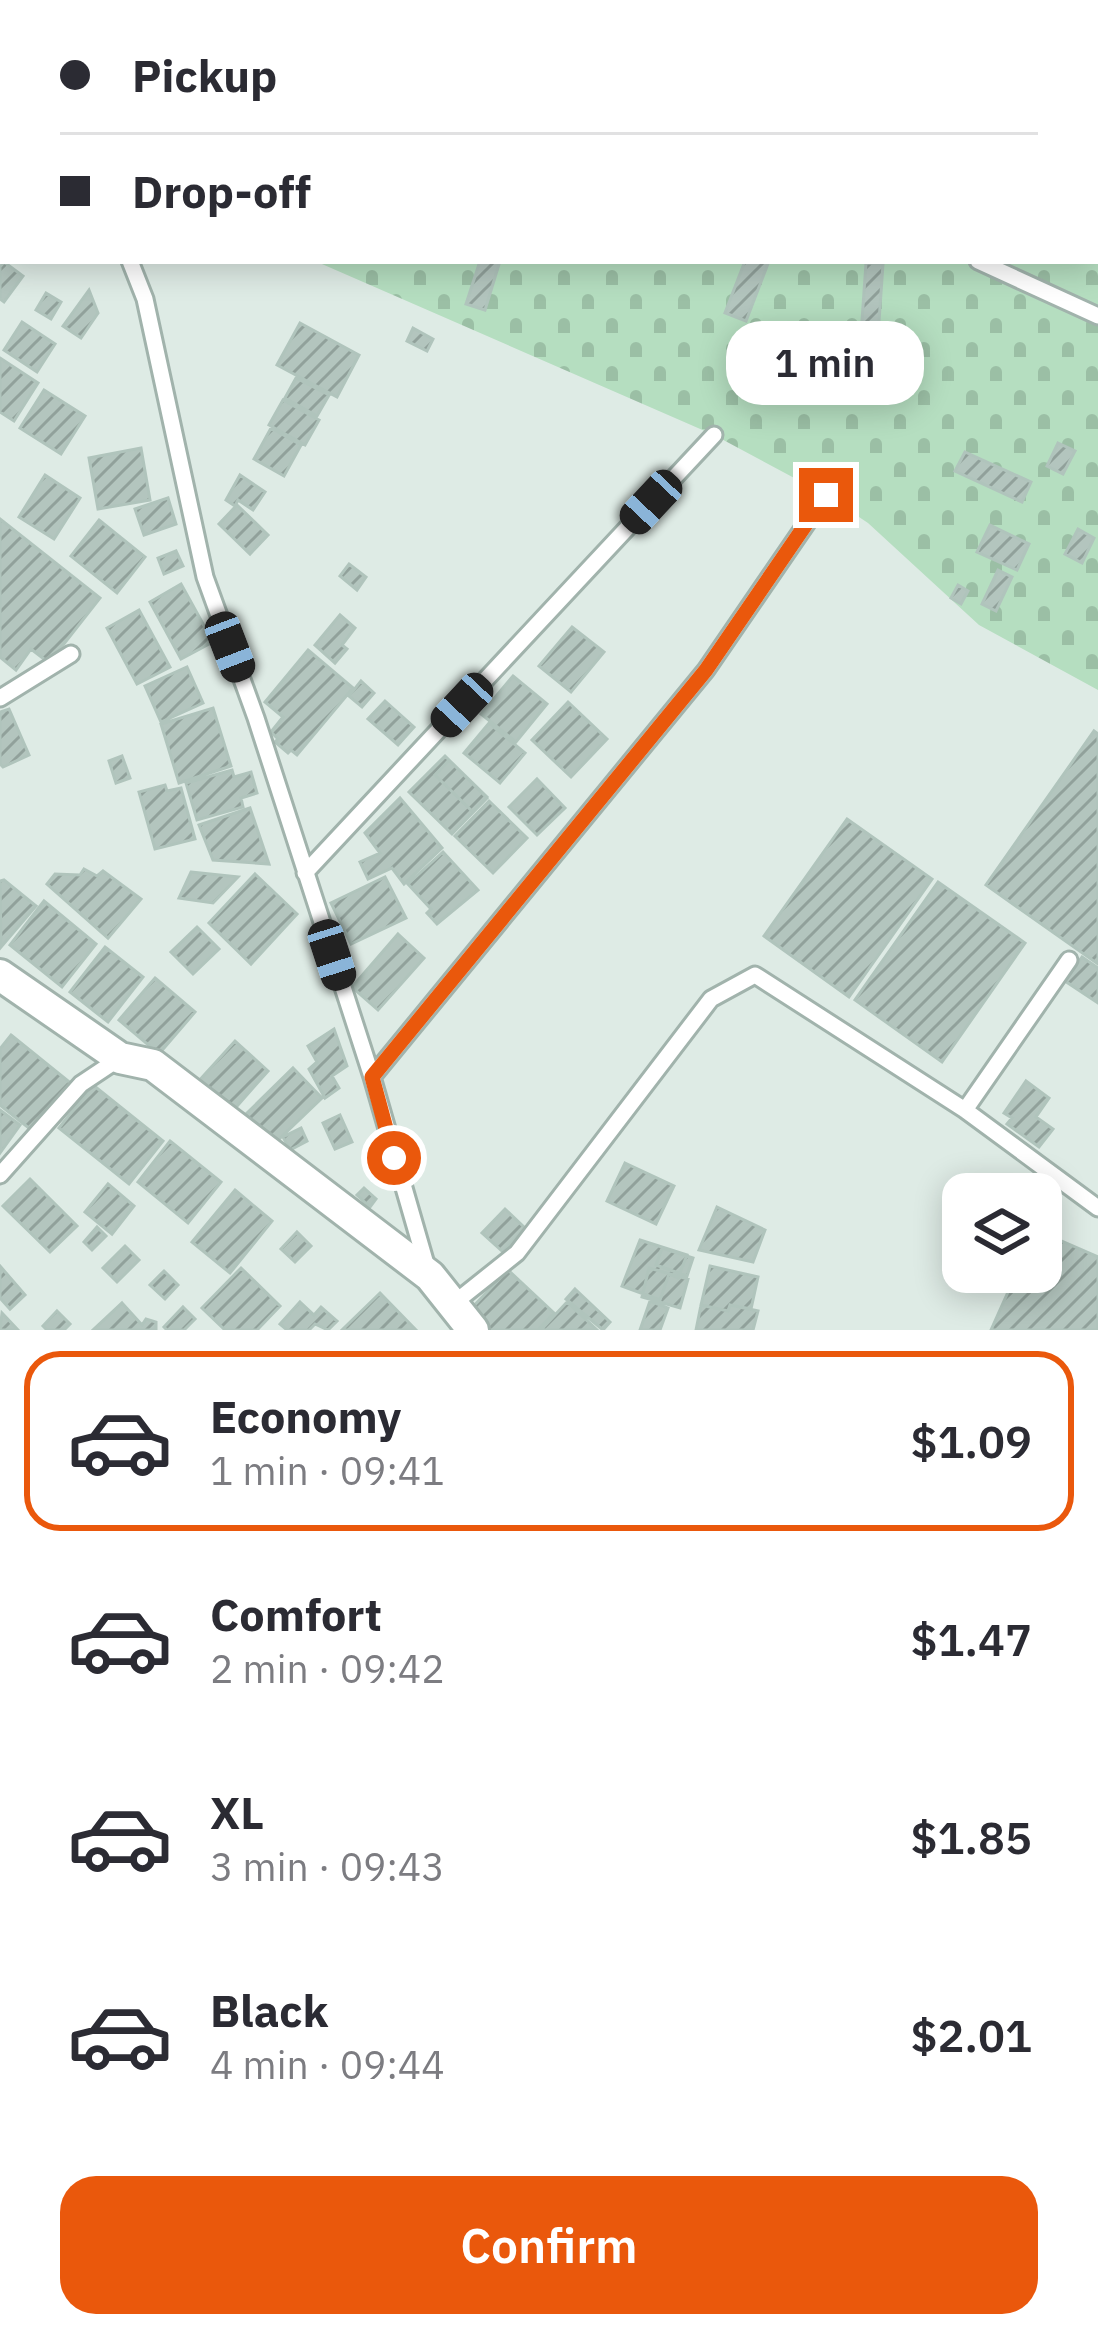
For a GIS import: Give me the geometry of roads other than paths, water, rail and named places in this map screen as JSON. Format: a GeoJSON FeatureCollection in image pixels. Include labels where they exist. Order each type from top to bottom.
{"type":"FeatureCollection","features":[{"type":"Feature","properties":{"kind":"street"},"geometry":{"type":"LineString","coordinates":[[0,975],[119,1058],[153,1065],[430,1276],[472,1330]]}},
{"type":"Feature","properties":{"kind":"street"},"geometry":{"type":"LineString","coordinates":[[0,1001],[34,1002]]}},
{"type":"Feature","properties":{"kind":"lane"},"geometry":{"type":"LineString","coordinates":[[131,264],[145,299],[205,577],[256,718],[372,1077],[430,1276]]}},
{"type":"Feature","properties":{"kind":"lane"},"geometry":{"type":"LineString","coordinates":[[985,264],[1098,316]]}},
{"type":"Feature","properties":{"kind":"lane"},"geometry":{"type":"LineString","coordinates":[[305,873],[714,435]]}},
{"type":"Feature","properties":{"kind":"lane"},"geometry":{"type":"LineString","coordinates":[[372,1077],[706,670],[826,495]]}},
{"type":"Feature","properties":{"kind":"lane"},"geometry":{"type":"LineString","coordinates":[[0,698],[71,654]]}},
{"type":"Feature","properties":{"kind":"lane"},"geometry":{"type":"LineString","coordinates":[[965,1110],[1069,960]]}},
{"type":"Feature","properties":{"kind":"lane"},"geometry":{"type":"LineString","coordinates":[[453,1304],[517,1253],[711,999],[755,975],[965,1110],[1098,1208]]}},
{"type":"Feature","properties":{"kind":"lane"},"geometry":{"type":"LineString","coordinates":[[0,1175],[81,1084],[119,1058]]}}]}
